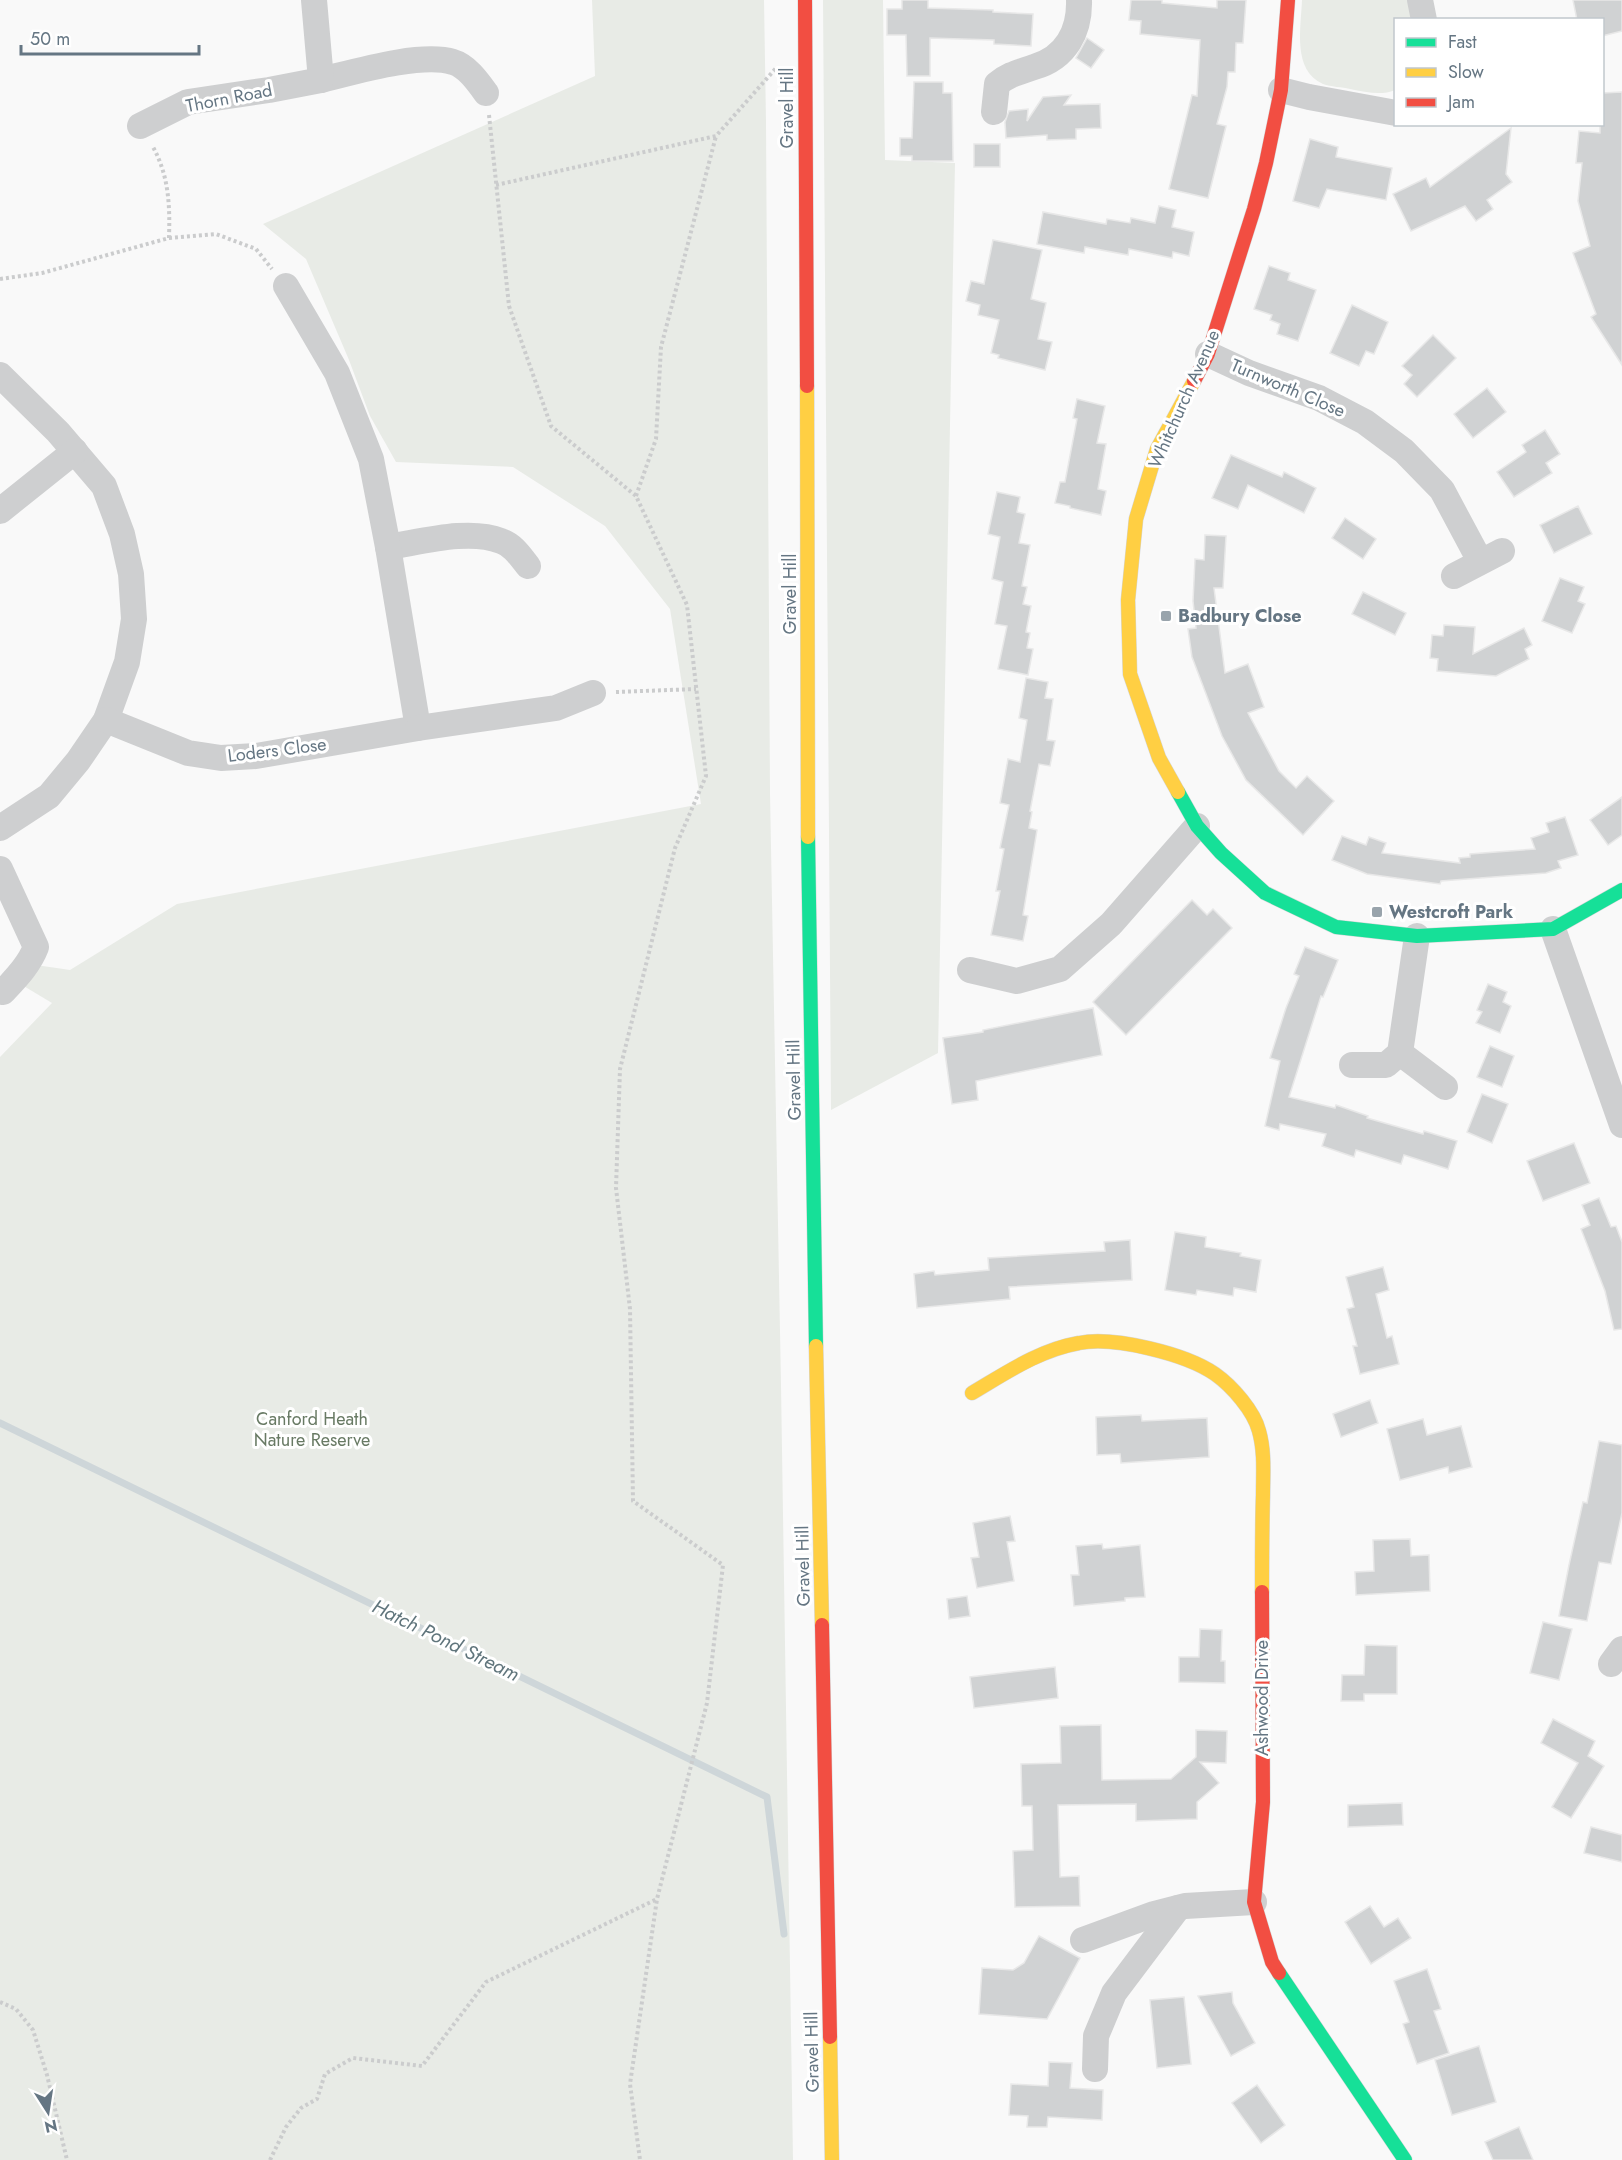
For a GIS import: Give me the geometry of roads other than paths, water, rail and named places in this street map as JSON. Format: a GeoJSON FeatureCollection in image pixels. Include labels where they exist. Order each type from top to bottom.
{"type":"FeatureCollection","features":[{"type":"Feature","properties":{"kind":"street"},"geometry":{"type":"LineString","coordinates":[[314,0],[321,80]]}},
{"type":"Feature","properties":{"kind":"street","name":"Gravel Hill"},"geometry":{"type":"LineString","coordinates":[[805,0],[809,961],[832,2160]]}},
{"type":"Feature","properties":{"kind":"street"},"geometry":{"type":"LineString","coordinates":[[994,111],[997,84],[1017,72],[1054,59],[1066,49],[1080,17],[1079,0]]}},
{"type":"Feature","properties":{"kind":"street","name":"Whitchurch Avenue"},"geometry":{"type":"LineString","coordinates":[[1288,0],[1281,90],[1254,209],[1208,354],[1157,448],[1136,519],[1128,600],[1130,674],[1159,758],[1197,826],[1221,853],[1265,893],[1336,927],[1417,936],[1553,929],[1622,890]]}},
{"type":"Feature","properties":{"kind":"street"},"geometry":{"type":"LineString","coordinates":[[1420,0],[1424,18]]}},
{"type":"Feature","properties":{"kind":"street","name":"Thorn Road"},"geometry":{"type":"LineString","coordinates":[[140,126],[188,102],[269,90],[382,66],[423,60],[454,62],[472,75],[486,93]]}},
{"type":"Feature","properties":{"kind":"street"},"geometry":{"type":"LineString","coordinates":[[1281,90],[1394,113]]}},
{"type":"Feature","properties":{"kind":"street"},"geometry":{"type":"LineString","coordinates":[[286,286],[337,373],[371,459],[418,728]]}},
{"type":"Feature","properties":{"kind":"street","name":"Turnworth Close"},"geometry":{"type":"LineString","coordinates":[[1208,354],[1250,373],[1319,398],[1365,422],[1404,451],[1442,490],[1491,556],[1454,576]]}},
{"type":"Feature","properties":{"kind":"street"},"geometry":{"type":"LineString","coordinates":[[0,375],[75,451],[104,486],[122,534],[131,574],[134,619],[127,662],[106,720],[78,761],[49,796],[0,828]]}},
{"type":"Feature","properties":{"kind":"street"},"geometry":{"type":"LineString","coordinates":[[0,511],[75,451]]}},
{"type":"Feature","properties":{"kind":"street"},"geometry":{"type":"LineString","coordinates":[[388,548],[464,535],[500,540],[514,548],[528,566]]}},
{"type":"Feature","properties":{"kind":"street","name":"Loders Close"},"geometry":{"type":"LineString","coordinates":[[106,720],[188,753],[221,758],[256,756],[418,728],[556,708],[593,693]]}},
{"type":"Feature","properties":{"kind":"street"},"geometry":{"type":"LineString","coordinates":[[970,970],[1017,981],[1060,969],[1111,924],[1197,826]]}},
{"type":"Feature","properties":{"kind":"street"},"geometry":{"type":"LineString","coordinates":[[0,869],[36,947],[21,972],[3,992]]}},
{"type":"Feature","properties":{"kind":"street"},"geometry":{"type":"LineString","coordinates":[[1553,929],[1622,1125]]}},
{"type":"Feature","properties":{"kind":"street"},"geometry":{"type":"LineString","coordinates":[[1352,1065],[1386,1065],[1400,1053],[1417,936]]}},
{"type":"Feature","properties":{"kind":"street"},"geometry":{"type":"LineString","coordinates":[[1400,1053],[1445,1087]]}},
{"type":"Feature","properties":{"kind":"street","name":"Ashwood Drive"},"geometry":{"type":"LineString","coordinates":[[972,1393],[1026,1361],[1051,1350],[1081,1342],[1126,1343],[1176,1356],[1215,1374],[1242,1399],[1259,1430],[1263,1459],[1261,1652],[1263,1802],[1254,1902],[1272,1962],[1406,2160]]}},
{"type":"Feature","properties":{"kind":"street"},"geometry":{"type":"LineString","coordinates":[[1083,1940],[1154,1914],[1178,1908],[1254,1902]]}},
{"type":"Feature","properties":{"kind":"street"},"geometry":{"type":"LineString","coordinates":[[1095,2069],[1096,2036],[1114,1993],[1178,1908]]}},
{"type":"Feature","properties":{"kind":"waterway","name":"Hatch Pond Stream"},"geometry":{"type":"LineString","coordinates":[[0,1423],[767,1797],[784,1934]]}},
{"type":"Feature","properties":{"kind":"place","name":"Badbury Close"},"geometry":{"type":"Point","coordinates":[1166,616]}},
{"type":"Feature","properties":{"kind":"place","name":"Westcroft Park"},"geometry":{"type":"Point","coordinates":[1377,912]}},
{"type":"Feature","properties":{"kind":"park label","name":"Canford Heath Nature Reserve"},"geometry":{"type":"Point","coordinates":[312,1429]}}]}
